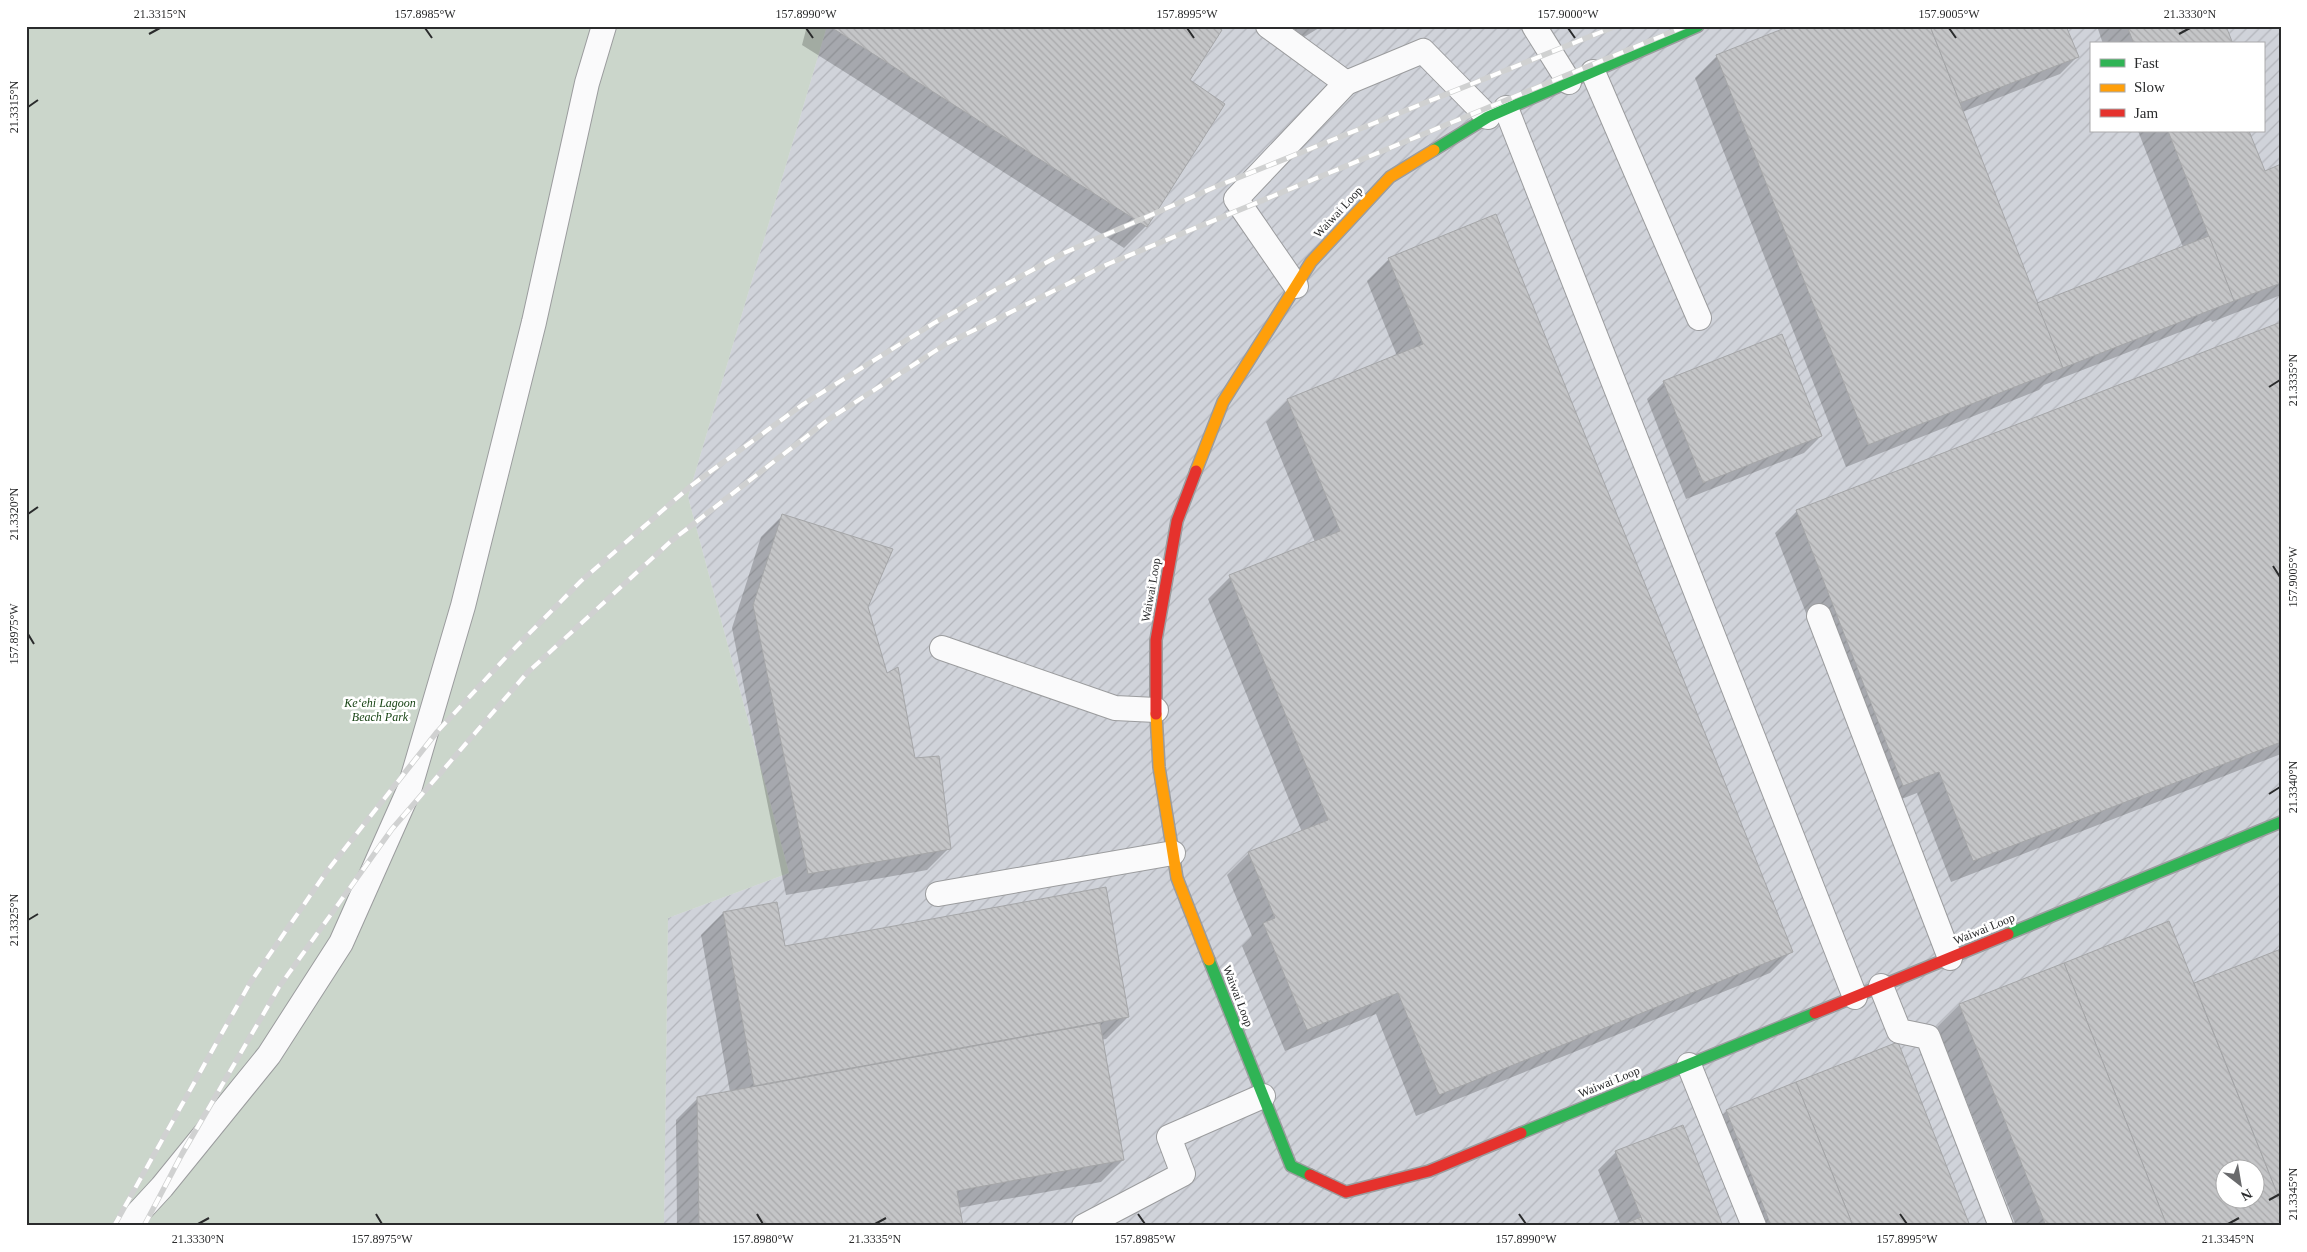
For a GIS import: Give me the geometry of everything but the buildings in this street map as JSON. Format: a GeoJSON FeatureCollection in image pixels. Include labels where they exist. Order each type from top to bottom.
{"type":"FeatureCollection","features":[{"type":"Feature","properties":{"kind":"street","name":"Waiwai Loop"},"geometry":{"type":"LineString","coordinates":[[1698,26],[1497,113],[1390,176],[1311,262],[1223,402],[1177,522],[1156,640],[1156,710],[1159,767],[1177,878],[1291,1166],[1346,1192],[1429,1171],[2281,822]]}},
{"type":"Feature","properties":{"kind":"lane"},"geometry":{"type":"LineString","coordinates":[[126,1226],[162,1188],[274,1047],[341,943],[409,790],[431,723],[463,606],[534,322],[587,83],[604,26]]}},
{"type":"Feature","properties":{"kind":"lane"},"geometry":{"type":"LineString","coordinates":[[1268,26],[1346,83]]}},
{"type":"Feature","properties":{"kind":"lane"},"geometry":{"type":"LineString","coordinates":[[1534,26],[1569,82]]}},
{"type":"Feature","properties":{"kind":"lane"},"geometry":{"type":"LineString","coordinates":[[1296,286],[1236,199],[1346,83],[1422,51],[1497,113],[1855,997]]}},
{"type":"Feature","properties":{"kind":"lane"},"geometry":{"type":"LineString","coordinates":[[1593,72],[1699,318]]}},
{"type":"Feature","properties":{"kind":"lane"},"geometry":{"type":"LineString","coordinates":[[1819,616],[1950,958]]}},
{"type":"Feature","properties":{"kind":"lane"},"geometry":{"type":"LineString","coordinates":[[942,648],[1115,708],[1156,710]]}},
{"type":"Feature","properties":{"kind":"lane"},"geometry":{"type":"LineString","coordinates":[[938,894],[1173,853]]}},
{"type":"Feature","properties":{"kind":"lane"},"geometry":{"type":"LineString","coordinates":[[1881,986],[1899,1031],[1928,1037],[2001,1226]]}},
{"type":"Feature","properties":{"kind":"lane"},"geometry":{"type":"LineString","coordinates":[[1689,1064],[1754,1226]]}},
{"type":"Feature","properties":{"kind":"lane"},"geometry":{"type":"LineString","coordinates":[[1084,1226],[1183,1174],[1169,1137],[1263,1096]]}},
{"type":"Feature","properties":{"kind":"shaded area"},"geometry":{"type":"Polygon","coordinates":[[[827,26],[2281,26],[2281,1226],[664,1226],[668,918],[789,873],[688,497],[827,26]]]}},
{"type":"Feature","properties":{"kind":"green space","name":"Keʻehi Lagoon Beach Park"},"geometry":{"type":"Polygon","coordinates":[[[26,26],[827,26],[688,497],[789,873],[668,918],[664,1226],[26,1226],[26,26]]]}},
{"type":"Feature","properties":{"kind":"railway"},"geometry":{"type":"LineString","coordinates":[[114,1226],[250,983],[327,871],[437,732],[508,655],[581,581],[692,485],[802,405],[934,323],[1064,253],[1215,187],[1616,26]]}},
{"type":"Feature","properties":{"kind":"railway"},"geometry":{"type":"LineString","coordinates":[[144,1226],[182,1154],[279,987],[392,829],[527,673],[670,542],[829,419],[946,344],[1108,264],[1686,26]]}},
{"type":"Feature","properties":{"kind":"traffic: fast"},"geometry":{"type":"LineString","coordinates":[[1434,150],[1488,117],[1698,26]]}},
{"type":"Feature","properties":{"kind":"traffic: fast"},"geometry":{"type":"LineString","coordinates":[[2008,934],[2281,822]]}},
{"type":"Feature","properties":{"kind":"traffic: fast"},"geometry":{"type":"LineString","coordinates":[[1209,960],[1291,1166],[1310,1175]]}},
{"type":"Feature","properties":{"kind":"traffic: fast"},"geometry":{"type":"LineString","coordinates":[[1521,1133],[1815,1013]]}},
{"type":"Feature","properties":{"kind":"traffic: slow"},"geometry":{"type":"LineString","coordinates":[[1196,471],[1223,402],[1311,262],[1390,177],[1434,150]]}},
{"type":"Feature","properties":{"kind":"traffic: slow"},"geometry":{"type":"LineString","coordinates":[[1156,714],[1159,767],[1177,878],[1209,960]]}},
{"type":"Feature","properties":{"kind":"traffic: jam"},"geometry":{"type":"LineString","coordinates":[[1156,714],[1156,640],[1177,521],[1196,471]]}},
{"type":"Feature","properties":{"kind":"traffic: jam"},"geometry":{"type":"LineString","coordinates":[[1815,1013],[2008,934]]}},
{"type":"Feature","properties":{"kind":"traffic: jam"},"geometry":{"type":"LineString","coordinates":[[1310,1175],[1346,1192],[1429,1171],[1521,1133]]}}]}
